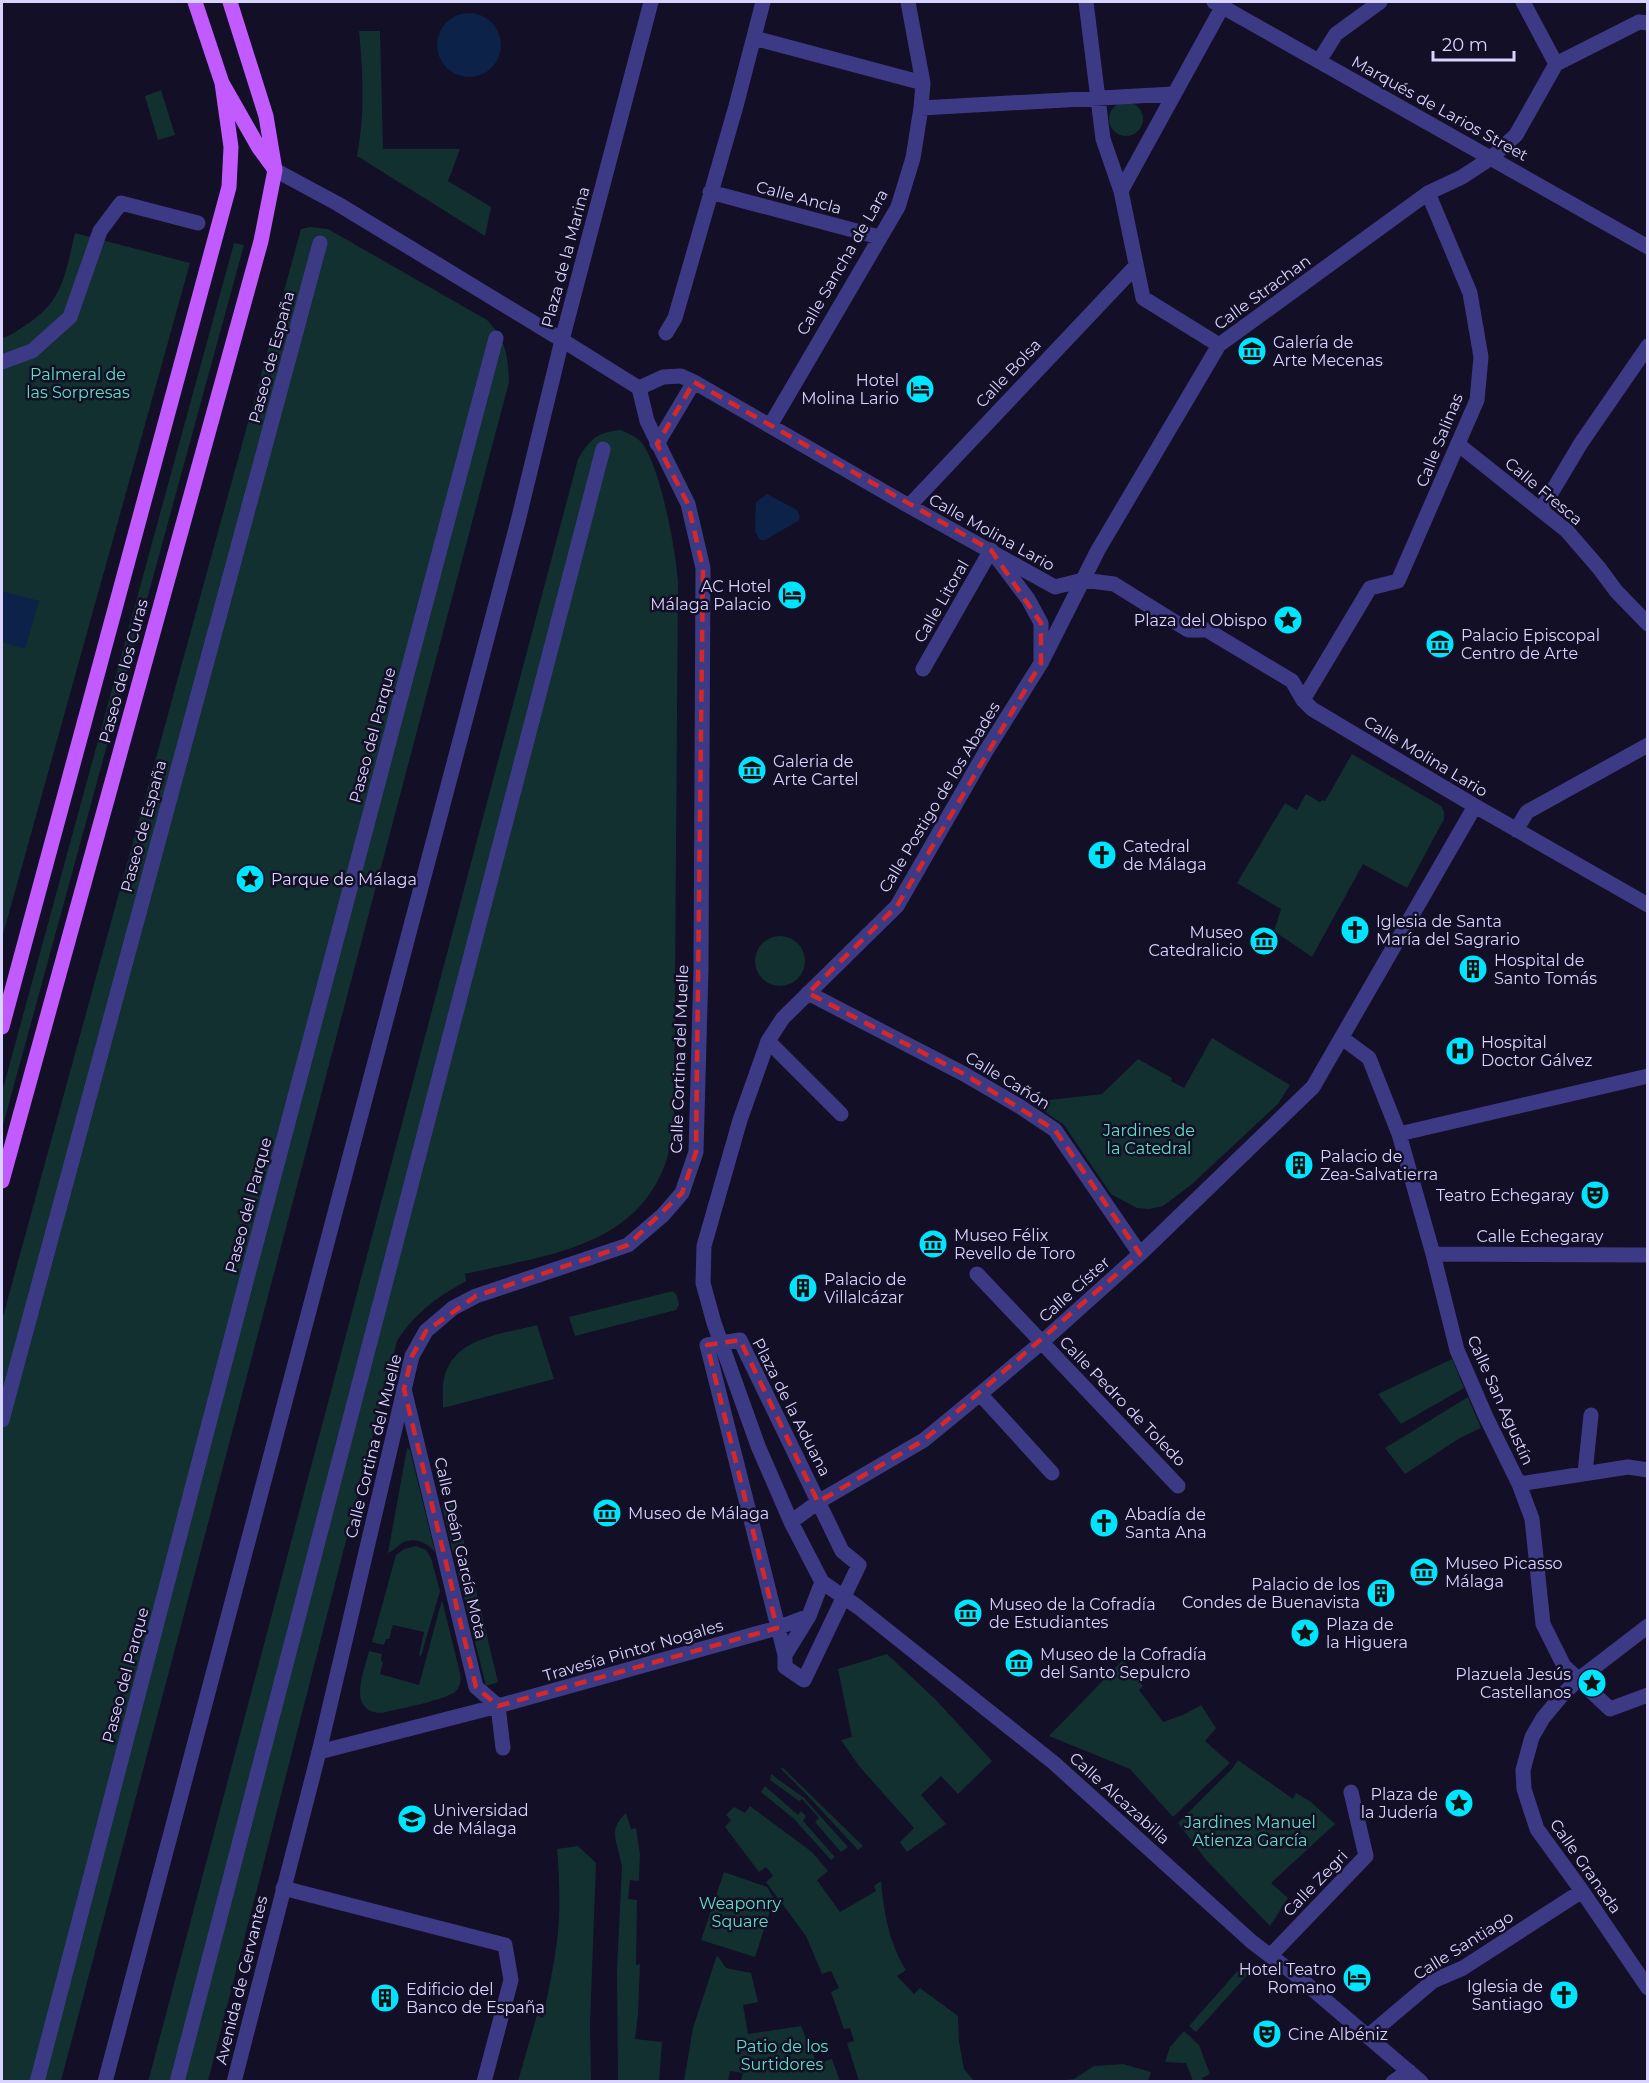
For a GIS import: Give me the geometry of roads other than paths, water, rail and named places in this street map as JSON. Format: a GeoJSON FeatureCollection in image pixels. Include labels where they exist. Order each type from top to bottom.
{"type":"FeatureCollection","features":[{"type":"Feature","properties":{"kind":"main road"},"geometry":{"type":"LineString","coordinates":[[195,2],[222,83],[274,170]]}},
{"type":"Feature","properties":{"kind":"main road"},"geometry":{"type":"LineString","coordinates":[[230,2],[266,116],[274,170]]}},
{"type":"Feature","properties":{"kind":"main road","name":"Paseo de los Curas"},"geometry":{"type":"LineString","coordinates":[[2,1027],[229,187],[231,147],[222,83]]}},
{"type":"Feature","properties":{"kind":"main road","name":"Paseo de los Curas"},"geometry":{"type":"LineString","coordinates":[[2,1181],[254,264],[274,170]]}},
{"type":"Feature","properties":{"kind":"street","name":"Plaza de la Marina"},"geometry":{"type":"LineString","coordinates":[[274,170],[338,204],[562,340],[651,2]]}},
{"type":"Feature","properties":{"kind":"street"},"geometry":{"type":"LineString","coordinates":[[666,333],[675,318],[763,2]]}},
{"type":"Feature","properties":{"kind":"street","name":"Calle Sancha de Lara"},"geometry":{"type":"LineString","coordinates":[[771,424],[898,207],[913,158],[921,108],[922,83],[908,2]]}},
{"type":"Feature","properties":{"kind":"street"},"geometry":{"type":"LineString","coordinates":[[1086,2],[1103,139],[1121,191],[1143,298],[1220,345]]}},
{"type":"Feature","properties":{"kind":"street"},"geometry":{"type":"LineString","coordinates":[[1319,61],[1336,34],[1364,6],[1380,2]]}},
{"type":"Feature","properties":{"kind":"street"},"geometry":{"type":"LineString","coordinates":[[1524,2],[1556,64],[1643,23]]}},
{"type":"Feature","properties":{"kind":"street"},"geometry":{"type":"LineString","coordinates":[[1121,191],[1220,3]]}},
{"type":"Feature","properties":{"kind":"street","name":"Marqués de Larios Street"},"geometry":{"type":"LineString","coordinates":[[1220,3],[1647,247]]}},
{"type":"Feature","properties":{"kind":"street"},"geometry":{"type":"LineString","coordinates":[[754,38],[922,83]]}},
{"type":"Feature","properties":{"kind":"street","name":"Calle Strachan"},"geometry":{"type":"LineString","coordinates":[[1083,580],[1098,550],[1220,345],[1428,193],[1462,177],[1491,158],[1516,135],[1556,64]]}},
{"type":"Feature","properties":{"kind":"street"},"geometry":{"type":"LineString","coordinates":[[921,108],[1173,94]]}},
{"type":"Feature","properties":{"kind":"street","name":"Calle Ancla"},"geometry":{"type":"LineString","coordinates":[[710,192],[879,237]]}},
{"type":"Feature","properties":{"kind":"street","name":"Calle Salinas"},"geometry":{"type":"LineString","coordinates":[[1303,700],[1370,588],[1398,581],[1477,400],[1481,357],[1470,293],[1428,193]]}},
{"type":"Feature","properties":{"kind":"street"},"geometry":{"type":"LineString","coordinates":[[2,362],[32,351],[70,317],[100,231],[120,202],[198,223]]}},
{"type":"Feature","properties":{"kind":"street","name":"Paseo de España"},"geometry":{"type":"LineString","coordinates":[[2,1420],[320,243]]}},
{"type":"Feature","properties":{"kind":"street","name":"Calle Bolsa"},"geometry":{"type":"LineString","coordinates":[[909,506],[1135,267]]}},
{"type":"Feature","properties":{"kind":"street","name":"Paseo del Parque"},"geometry":{"type":"LineString","coordinates":[[37,2082],[496,338]]}},
{"type":"Feature","properties":{"kind":"street"},"geometry":{"type":"LineString","coordinates":[[105,2082],[518,521],[562,340],[639,387]]}},
{"type":"Feature","properties":{"kind":"street"},"geometry":{"type":"LineString","coordinates":[[1541,510],[1581,443],[1642,365],[1647,346]]}},
{"type":"Feature","properties":{"kind":"street","name":"Calle Molina Lario"},"geometry":{"type":"LineString","coordinates":[[639,387],[663,377],[681,376],[771,424],[909,506],[1055,587],[1083,580],[1114,584],[1188,630],[1207,630],[1247,661],[1292,681],[1303,700],[1312,709],[1647,906]]}},
{"type":"Feature","properties":{"kind":"street"},"geometry":{"type":"LineString","coordinates":[[657,444],[694,382]]}},
{"type":"Feature","properties":{"kind":"street","name":"Calle Cortina del Muelle"},"geometry":{"type":"LineString","coordinates":[[283,1888],[319,1752],[412,1356],[426,1331],[453,1308],[476,1296],[627,1245],[663,1215],[682,1193],[696,1152],[701,968],[703,568],[688,504],[647,421],[639,387]]}},
{"type":"Feature","properties":{"kind":"street","name":"Calle Fresca"},"geometry":{"type":"LineString","coordinates":[[1459,445],[1567,531],[1616,591],[1647,624]]}},
{"type":"Feature","properties":{"kind":"street"},"geometry":{"type":"LineString","coordinates":[[177,2082],[603,449]]}},
{"type":"Feature","properties":{"kind":"street"},"geometry":{"type":"LineString","coordinates":[[991,550],[1028,599],[1041,622],[1041,663]]}},
{"type":"Feature","properties":{"kind":"street","name":"Calle Litoral"},"geometry":{"type":"LineString","coordinates":[[923,669],[991,550]]}},
{"type":"Feature","properties":{"kind":"street","name":"Calle Postigo de los Abades"},"geometry":{"type":"LineString","coordinates":[[808,993],[897,906],[986,751],[1041,663],[1083,580]]}},
{"type":"Feature","properties":{"kind":"street"},"geometry":{"type":"LineString","coordinates":[[1516,830],[1527,812],[1647,745]]}},
{"type":"Feature","properties":{"kind":"street","name":"Calle Císter"},"geometry":{"type":"LineString","coordinates":[[791,1521],[818,1502],[924,1440],[980,1394],[1140,1254],[1313,1087],[1475,806]]}},
{"type":"Feature","properties":{"kind":"street"},"geometry":{"type":"LineString","coordinates":[[784,1655],[809,1616],[822,1582],[791,1521],[758,1446],[721,1342],[703,1283],[704,1246],[740,1120],[768,1041],[783,1018],[808,993]]}},
{"type":"Feature","properties":{"kind":"street","name":"Calle Cañón"},"geometry":{"type":"LineString","coordinates":[[808,993],[964,1074],[1055,1130],[1140,1254]]}},
{"type":"Feature","properties":{"kind":"street","name":"Calle San Agustín"},"geometry":{"type":"LineString","coordinates":[[1342,1038],[1369,1058],[1399,1134],[1457,1350],[1486,1417],[1519,1484],[1532,1519],[1543,1624],[1564,1666],[1610,1709],[1647,1695]]}},
{"type":"Feature","properties":{"kind":"street"},"geometry":{"type":"LineString","coordinates":[[768,1041],[841,1114]]}},
{"type":"Feature","properties":{"kind":"street"},"geometry":{"type":"LineString","coordinates":[[1399,1134],[1647,1076]]}},
{"type":"Feature","properties":{"kind":"street","name":"Calle Echegaray"},"geometry":{"type":"LineString","coordinates":[[1433,1254],[1647,1255]]}},
{"type":"Feature","properties":{"kind":"street","name":"Calle Pedro de Toledo"},"geometry":{"type":"LineString","coordinates":[[977,1274],[1178,1486]]}},
{"type":"Feature","properties":{"kind":"street","name":"Plaza de la Aduana"},"geometry":{"type":"LineString","coordinates":[[740,1340],[842,1551],[859,1565],[804,1680],[785,1667],[784,1655],[707,1345],[721,1342],[740,1340]]}},
{"type":"Feature","properties":{"kind":"street","name":"Calle Deán García Mota"},"geometry":{"type":"LineString","coordinates":[[404,1389],[476,1688],[498,1706]]}},
{"type":"Feature","properties":{"kind":"street"},"geometry":{"type":"LineString","coordinates":[[980,1394],[1052,1473]]}},
{"type":"Feature","properties":{"kind":"street"},"geometry":{"type":"LineString","coordinates":[[1585,1473],[1591,1415]]}},
{"type":"Feature","properties":{"kind":"street"},"geometry":{"type":"LineString","coordinates":[[1519,1484],[1628,1467],[1647,1470]]}},
{"type":"Feature","properties":{"kind":"street","name":"Calle Alcazabilla"},"geometry":{"type":"LineString","coordinates":[[822,1582],[1054,1763],[1252,1942],[1296,1975],[1415,2077]]}},
{"type":"Feature","properties":{"kind":"street","name":"Travesía Pintor Nogales"},"geometry":{"type":"LineString","coordinates":[[319,1752],[498,1706],[777,1628],[809,1616]]}},
{"type":"Feature","properties":{"kind":"street","name":"Calle Granada"},"geometry":{"type":"LineString","coordinates":[[1647,1626],[1564,1693],[1543,1718],[1532,1737],[1523,1770],[1524,1789],[1537,1829],[1647,1988]]}},
{"type":"Feature","properties":{"kind":"street"},"geometry":{"type":"LineString","coordinates":[[498,1706],[503,1748]]}},
{"type":"Feature","properties":{"kind":"street","name":"Calle Zegri"},"geometry":{"type":"LineString","coordinates":[[1270,1956],[1366,1856],[1351,1792]]}},
{"type":"Feature","properties":{"kind":"street"},"geometry":{"type":"LineString","coordinates":[[283,1888],[505,1945],[512,1980],[484,2082]]}},
{"type":"Feature","properties":{"kind":"street","name":"Avenida de Cervantes"},"geometry":{"type":"LineString","coordinates":[[238,2081],[283,1888]]}},
{"type":"Feature","properties":{"kind":"street","name":"Calle Santiago"},"geometry":{"type":"LineString","coordinates":[[1368,2036],[1433,1981],[1463,1968],[1582,1891]]}},
{"type":"Feature","properties":{"kind":"street"},"geometry":{"type":"LineString","coordinates":[[1394,2082],[1415,2077]]}},
{"type":"Feature","properties":{"kind":"water"},"geometry":{"type":"Polygon","coordinates":[[[469,13],[487,19],[495,27],[501,45],[495,63],[487,71],[469,77],[451,71],[443,63],[437,45],[443,27],[451,19],[469,13]]]}},
{"type":"Feature","properties":{"kind":"water"},"geometry":{"type":"Polygon","coordinates":[[[767,494],[797,510],[800,517],[798,521],[765,540],[760,540],[755,531],[756,502],[767,494]]]}},
{"type":"Feature","properties":{"kind":"water"},"geometry":{"type":"Polygon","coordinates":[[[2,591],[39,601],[25,649],[2,642],[2,591]]]}},
{"type":"Feature","properties":{"kind":"place","name":"Galería de Arte Mecenas"},"geometry":{"type":"Point","coordinates":[1252,351]}},
{"type":"Feature","properties":{"kind":"place","name":"Hotel Molina Lario"},"geometry":{"type":"Point","coordinates":[920,389]}},
{"type":"Feature","properties":{"kind":"place","name":"AC Hotel Málaga Palacio"},"geometry":{"type":"Point","coordinates":[792,595]}},
{"type":"Feature","properties":{"kind":"place","name":"Plaza del Obispo"},"geometry":{"type":"Point","coordinates":[1288,620]}},
{"type":"Feature","properties":{"kind":"place","name":"Palacio Episcopal Centro de Arte"},"geometry":{"type":"Point","coordinates":[1440,644]}},
{"type":"Feature","properties":{"kind":"place","name":"Galeria de Arte Cartel"},"geometry":{"type":"Point","coordinates":[752,770]}},
{"type":"Feature","properties":{"kind":"place","name":"Catedral de Málaga"},"geometry":{"type":"Point","coordinates":[1102,855]}},
{"type":"Feature","properties":{"kind":"place","name":"Parque de Málaga"},"geometry":{"type":"Point","coordinates":[250,879]}},
{"type":"Feature","properties":{"kind":"place","name":"Iglesia de Santa María del Sagrario"},"geometry":{"type":"Point","coordinates":[1355,930]}},
{"type":"Feature","properties":{"kind":"place","name":"Museo Catedralicio"},"geometry":{"type":"Point","coordinates":[1264,941]}},
{"type":"Feature","properties":{"kind":"place","name":"Hospital de Santo Tomás"},"geometry":{"type":"Point","coordinates":[1473,969]}},
{"type":"Feature","properties":{"kind":"place","name":"Hospital Doctor Gálvez"},"geometry":{"type":"Point","coordinates":[1460,1051]}},
{"type":"Feature","properties":{"kind":"place","name":"Palacio de Zea-Salvatierra"},"geometry":{"type":"Point","coordinates":[1299,1165]}},
{"type":"Feature","properties":{"kind":"place","name":"Teatro Echegaray"},"geometry":{"type":"Point","coordinates":[1595,1195]}},
{"type":"Feature","properties":{"kind":"place","name":"Museo Félix Revello de Toro"},"geometry":{"type":"Point","coordinates":[933,1244]}},
{"type":"Feature","properties":{"kind":"place","name":"Palacio de Villalcázar"},"geometry":{"type":"Point","coordinates":[803,1288]}},
{"type":"Feature","properties":{"kind":"place","name":"Museo de Málaga"},"geometry":{"type":"Point","coordinates":[607,1513]}},
{"type":"Feature","properties":{"kind":"place","name":"Abadía de Santa Ana"},"geometry":{"type":"Point","coordinates":[1104,1523]}},
{"type":"Feature","properties":{"kind":"place","name":"Museo Picasso Málaga"},"geometry":{"type":"Point","coordinates":[1424,1572]}},
{"type":"Feature","properties":{"kind":"place","name":"Palacio de los Condes de Buenavista"},"geometry":{"type":"Point","coordinates":[1381,1593]}},
{"type":"Feature","properties":{"kind":"place","name":"Museo de la Cofradía de Estudiantes"},"geometry":{"type":"Point","coordinates":[968,1613]}},
{"type":"Feature","properties":{"kind":"place","name":"Plaza de la Higuera"},"geometry":{"type":"Point","coordinates":[1305,1633]}},
{"type":"Feature","properties":{"kind":"place","name":"Museo de la Cofradía del Santo Sepulcro"},"geometry":{"type":"Point","coordinates":[1019,1663]}},
{"type":"Feature","properties":{"kind":"place","name":"Plazuela Jesús Castellanos"},"geometry":{"type":"Point","coordinates":[1592,1683]}},
{"type":"Feature","properties":{"kind":"place","name":"Plaza de la Judería"},"geometry":{"type":"Point","coordinates":[1459,1803]}},
{"type":"Feature","properties":{"kind":"place","name":"Universidad de Málaga"},"geometry":{"type":"Point","coordinates":[412,1819]}},
{"type":"Feature","properties":{"kind":"place","name":"Hotel Teatro Romano"},"geometry":{"type":"Point","coordinates":[1357,1978]}},
{"type":"Feature","properties":{"kind":"place","name":"Iglesia de Santiago"},"geometry":{"type":"Point","coordinates":[1564,1995]}},
{"type":"Feature","properties":{"kind":"place","name":"Edificio del Banco de España"},"geometry":{"type":"Point","coordinates":[385,1998]}},
{"type":"Feature","properties":{"kind":"place","name":"Cine Albéniz"},"geometry":{"type":"Point","coordinates":[1267,2034]}},
{"type":"Feature","properties":{"kind":"park label","name":"Palmeral de las Sorpresas"},"geometry":{"type":"Point","coordinates":[78,383]}},
{"type":"Feature","properties":{"kind":"park label","name":"Jardines de la Catedral"},"geometry":{"type":"Point","coordinates":[1149,1139]}},
{"type":"Feature","properties":{"kind":"park label","name":"Jardines Manuel Atienza García"},"geometry":{"type":"Point","coordinates":[1250,1831]}},
{"type":"Feature","properties":{"kind":"park label","name":"Weaponry Square"},"geometry":{"type":"Point","coordinates":[740,1912]}},
{"type":"Feature","properties":{"kind":"park label","name":"Patio de los Surtidores"},"geometry":{"type":"Point","coordinates":[782,2055]}}]}
